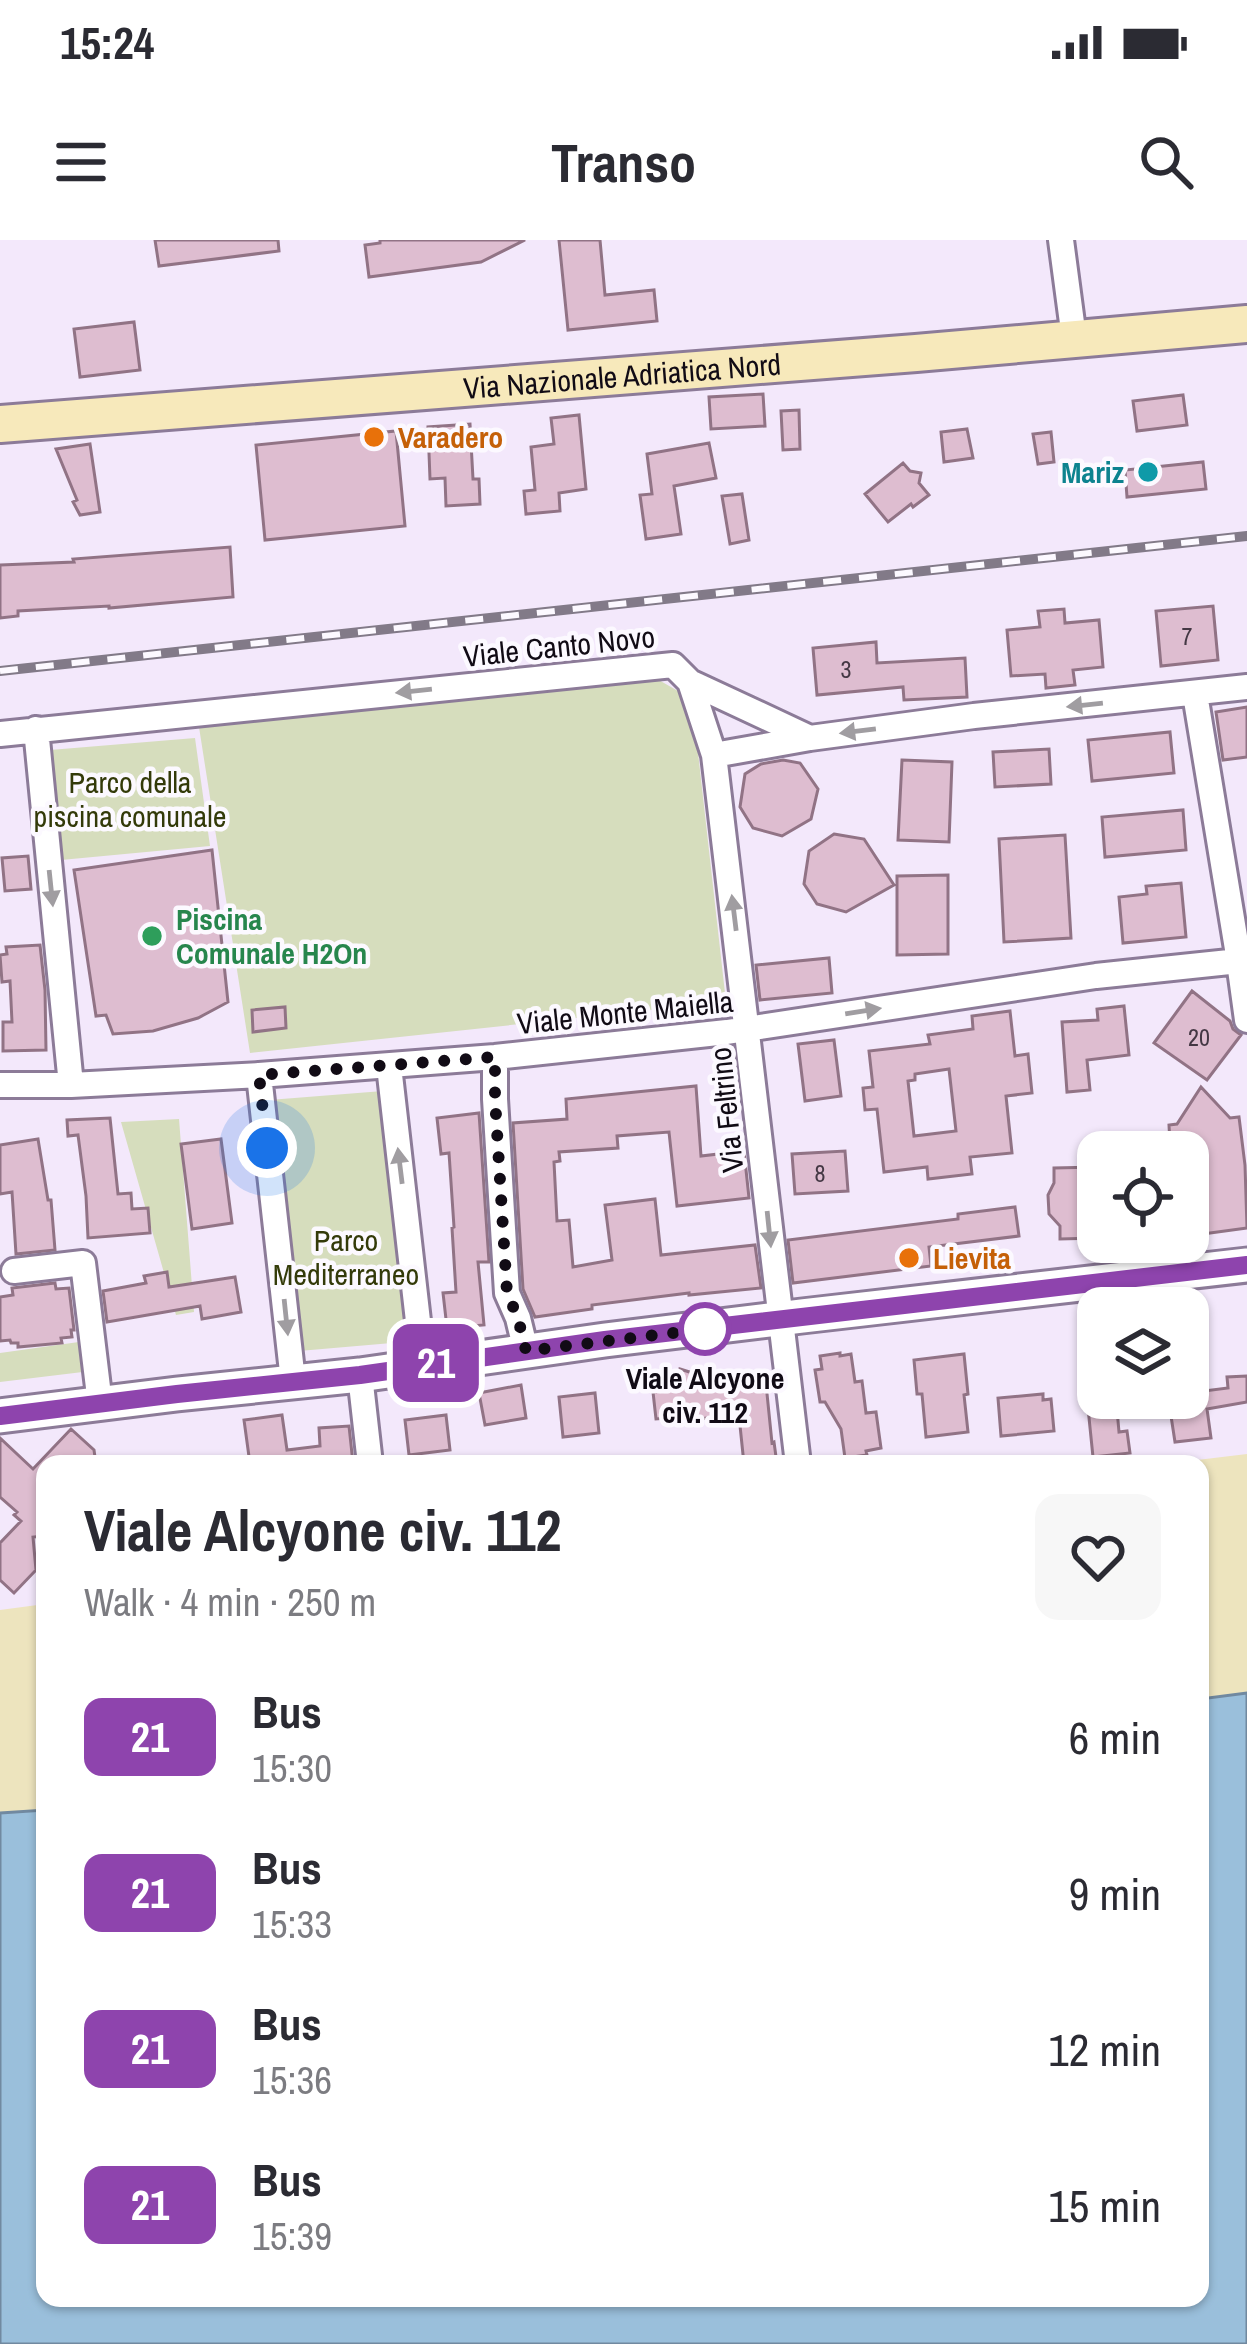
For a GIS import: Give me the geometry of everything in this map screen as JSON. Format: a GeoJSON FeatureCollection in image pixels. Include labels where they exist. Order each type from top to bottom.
{"type":"FeatureCollection","features":[{"type":"Feature","properties":{"kind":"main road","name":"Via Nazionale Adriatica Nord"},"geometry":{"type":"LineString","coordinates":[[0,424],[1247,324]]}},
{"type":"Feature","properties":{"kind":"street"},"geometry":{"type":"LineString","coordinates":[[1061,240],[1074,338]]}},
{"type":"Feature","properties":{"kind":"street","name":"Viale Canto Novo"},"geometry":{"type":"LineString","coordinates":[[0,734],[673,665],[690,682],[810,737]]}},
{"type":"Feature","properties":{"kind":"street","name":"Via Feltrino"},"geometry":{"type":"LineString","coordinates":[[690,682],[714,755],[797,1455]]}},
{"type":"Feature","properties":{"kind":"street"},"geometry":{"type":"LineString","coordinates":[[714,755],[974,716],[1247,687]]}},
{"type":"Feature","properties":{"kind":"street"},"geometry":{"type":"LineString","coordinates":[[1195,694],[1242,966],[1247,1021]]}},
{"type":"Feature","properties":{"kind":"street"},"geometry":{"type":"LineString","coordinates":[[36,729],[71,1085]]}},
{"type":"Feature","properties":{"kind":"street","name":"Viale Monte Maiella"},"geometry":{"type":"LineString","coordinates":[[0,1085],[259,1075],[495,1057],[748,1029],[1096,976],[1242,966]]}},
{"type":"Feature","properties":{"kind":"street"},"geometry":{"type":"LineString","coordinates":[[495,1057],[507,1293],[526,1351]]}},
{"type":"Feature","properties":{"kind":"street"},"geometry":{"type":"LineString","coordinates":[[389,1066],[423,1365]]}},
{"type":"Feature","properties":{"kind":"street"},"geometry":{"type":"LineString","coordinates":[[259,1075],[293,1382]]}},
{"type":"Feature","properties":{"kind":"street"},"geometry":{"type":"LineString","coordinates":[[14,1271],[83,1263],[100,1404]]}},
{"type":"Feature","properties":{"kind":"street"},"geometry":{"type":"LineString","coordinates":[[0,1416],[1247,1265]]}},
{"type":"Feature","properties":{"kind":"street"},"geometry":{"type":"LineString","coordinates":[[360,1375],[369,1455]]}},
{"type":"Feature","properties":{"kind":"green space"},"geometry":{"type":"Polygon","coordinates":[[[657,679],[692,699],[726,1002],[250,1053],[199,727],[657,679]]]}},
{"type":"Feature","properties":{"kind":"green space","name":"Parco della piscina comunale"},"geometry":{"type":"Polygon","coordinates":[[[195,738],[210,846],[61,860],[50,750],[195,738]]]}},
{"type":"Feature","properties":{"kind":"green space","name":"Parco Mediterraneo"},"geometry":{"type":"Polygon","coordinates":[[[383,1091],[415,1341],[299,1351],[269,1100],[383,1091]]]}},
{"type":"Feature","properties":{"kind":"green space"},"geometry":{"type":"Polygon","coordinates":[[[179,1119],[194,1312],[176,1315],[121,1122],[179,1119]]]}},
{"type":"Feature","properties":{"kind":"green space"},"geometry":{"type":"Polygon","coordinates":[[[86,1341],[91,1371],[0,1382],[0,1353],[86,1341]]]}},
{"type":"Feature","properties":{"kind":"sand"},"geometry":{"type":"Polygon","coordinates":[[[1247,1454],[1247,1693],[1209,1698],[1209,1459],[1247,1454]]]}},
{"type":"Feature","properties":{"kind":"sand"},"geometry":{"type":"Polygon","coordinates":[[[36,1605],[36,1811],[0,1813],[0,1610],[36,1605]]]}},
{"type":"Feature","properties":{"kind":"water"},"geometry":{"type":"Polygon","coordinates":[[[1247,1693],[1247,2344],[0,2344],[0,1813],[36,1811],[36,2307],[1209,2307],[1209,1698],[1247,1693]]]}},
{"type":"Feature","properties":{"kind":"building"},"geometry":{"type":"Polygon","coordinates":[[[155,240],[278,240],[279,251],[159,266],[155,240]]]}},
{"type":"Feature","properties":{"kind":"building"},"geometry":{"type":"Polygon","coordinates":[[[380,240],[525,240],[481,262],[369,277],[365,245],[380,240]]]}},
{"type":"Feature","properties":{"kind":"building"},"geometry":{"type":"Polygon","coordinates":[[[559,240],[600,240],[605,295],[654,290],[657,321],[568,330],[559,240]]]}},
{"type":"Feature","properties":{"kind":"building"},"geometry":{"type":"Polygon","coordinates":[[[134,322],[140,370],[80,377],[74,329],[134,322]]]}},
{"type":"Feature","properties":{"kind":"building"},"geometry":{"type":"Polygon","coordinates":[[[763,394],[765,426],[711,429],[709,397],[763,394]]]}},
{"type":"Feature","properties":{"kind":"building"},"geometry":{"type":"Polygon","coordinates":[[[1183,395],[1187,425],[1137,431],[1133,401],[1183,395]]]}},
{"type":"Feature","properties":{"kind":"building"},"geometry":{"type":"Polygon","coordinates":[[[799,410],[800,449],[783,450],[781,411],[799,410]]]}},
{"type":"Feature","properties":{"kind":"building"},"geometry":{"type":"Polygon","coordinates":[[[579,415],[586,489],[559,493],[560,511],[526,514],[524,491],[535,490],[531,447],[554,444],[551,418],[579,415]]]}},
{"type":"Feature","properties":{"kind":"building"},"geometry":{"type":"Polygon","coordinates":[[[470,424],[473,479],[479,479],[480,504],[446,506],[445,478],[430,479],[428,427],[470,424]]]}},
{"type":"Feature","properties":{"kind":"building"},"geometry":{"type":"Polygon","coordinates":[[[967,429],[973,458],[944,462],[941,432],[967,429]]]}},
{"type":"Feature","properties":{"kind":"building"},"geometry":{"type":"Polygon","coordinates":[[[396,431],[405,526],[265,540],[256,445],[396,431]]]}},
{"type":"Feature","properties":{"kind":"building"},"geometry":{"type":"Polygon","coordinates":[[[1051,432],[1054,462],[1038,464],[1033,434],[1051,432]]]}},
{"type":"Feature","properties":{"kind":"building"},"geometry":{"type":"Polygon","coordinates":[[[709,443],[716,478],[674,486],[681,534],[646,539],[640,495],[652,494],[647,454],[709,443]]]}},
{"type":"Feature","properties":{"kind":"building"},"geometry":{"type":"Polygon","coordinates":[[[90,444],[100,512],[80,515],[56,449],[90,444]]]}},
{"type":"Feature","properties":{"kind":"building"},"geometry":{"type":"Polygon","coordinates":[[[1203,462],[1206,489],[1127,497],[1125,470],[1203,462]]]}},
{"type":"Feature","properties":{"kind":"building"},"geometry":{"type":"Polygon","coordinates":[[[903,463],[921,473],[919,483],[929,495],[888,522],[865,494],[903,463]]]}},
{"type":"Feature","properties":{"kind":"building"},"geometry":{"type":"Polygon","coordinates":[[[742,494],[749,540],[730,544],[722,496],[742,494]]]}},
{"type":"Feature","properties":{"kind":"building"},"geometry":{"type":"Polygon","coordinates":[[[230,547],[233,597],[18,611],[18,616],[0,618],[0,565],[230,547]]]}},
{"type":"Feature","properties":{"kind":"building"},"geometry":{"type":"Polygon","coordinates":[[[1213,606],[1218,660],[1161,666],[1156,611],[1213,606]]]}},
{"type":"Feature","properties":{"kind":"building"},"geometry":{"type":"Polygon","coordinates":[[[1064,609],[1065,623],[1099,620],[1103,667],[1073,670],[1075,685],[1046,688],[1045,674],[1011,676],[1007,630],[1040,627],[1038,611],[1064,609]]]}},
{"type":"Feature","properties":{"kind":"building"},"geometry":{"type":"Polygon","coordinates":[[[876,642],[877,663],[965,658],[967,697],[904,700],[903,687],[817,695],[813,648],[876,642]]]}},
{"type":"Feature","properties":{"kind":"building"},"geometry":{"type":"Polygon","coordinates":[[[1247,707],[1247,757],[1223,760],[1216,712],[1247,707]]]}},
{"type":"Feature","properties":{"kind":"building"},"geometry":{"type":"Polygon","coordinates":[[[1170,732],[1174,773],[1092,781],[1088,740],[1170,732]]]}},
{"type":"Feature","properties":{"kind":"building"},"geometry":{"type":"Polygon","coordinates":[[[1049,749],[1051,784],[995,787],[993,752],[1049,749]]]}},
{"type":"Feature","properties":{"kind":"building"},"geometry":{"type":"Polygon","coordinates":[[[902,760],[952,762],[949,842],[898,840],[902,760]]]}},
{"type":"Feature","properties":{"kind":"building"},"geometry":{"type":"Polygon","coordinates":[[[800,763],[818,789],[811,819],[782,836],[753,828],[740,807],[745,774],[761,764],[800,763]]]}},
{"type":"Feature","properties":{"kind":"building"},"geometry":{"type":"Polygon","coordinates":[[[1183,810],[1186,850],[1105,857],[1102,817],[1183,810]]]}},
{"type":"Feature","properties":{"kind":"building"},"geometry":{"type":"Polygon","coordinates":[[[834,834],[864,839],[894,885],[846,912],[817,904],[804,884],[809,851],[834,834]]]}},
{"type":"Feature","properties":{"kind":"building"},"geometry":{"type":"Polygon","coordinates":[[[1065,835],[1071,938],[1004,942],[999,839],[1065,835]]]}},
{"type":"Feature","properties":{"kind":"building","name":"Piscina Comunale H2On"},"geometry":{"type":"Polygon","coordinates":[[[212,850],[228,1002],[198,1018],[153,1031],[113,1034],[106,1015],[96,1016],[74,870],[212,850]]]}},
{"type":"Feature","properties":{"kind":"building"},"geometry":{"type":"Polygon","coordinates":[[[28,856],[31,889],[5,891],[2,858],[28,856]]]}},
{"type":"Feature","properties":{"kind":"building"},"geometry":{"type":"Polygon","coordinates":[[[948,875],[948,954],[897,955],[897,876],[948,875]]]}},
{"type":"Feature","properties":{"kind":"building"},"geometry":{"type":"Polygon","coordinates":[[[1181,883],[1186,937],[1123,943],[1119,897],[1147,894],[1146,886],[1181,883]]]}},
{"type":"Feature","properties":{"kind":"building"},"geometry":{"type":"Polygon","coordinates":[[[40,945],[46,1050],[3,1051],[3,1022],[12,1022],[10,981],[2,982],[0,955],[7,954],[6,947],[40,945]]]}},
{"type":"Feature","properties":{"kind":"building"},"geometry":{"type":"Polygon","coordinates":[[[829,958],[832,993],[760,1000],[756,965],[829,958]]]}},
{"type":"Feature","properties":{"kind":"building"},"geometry":{"type":"Polygon","coordinates":[[[1192,991],[1241,1035],[1207,1080],[1154,1043],[1192,991]]]}},
{"type":"Feature","properties":{"kind":"building"},"geometry":{"type":"Polygon","coordinates":[[[1124,1006],[1129,1055],[1087,1060],[1090,1090],[1067,1092],[1062,1022],[1098,1020],[1097,1009],[1124,1006]]]}},
{"type":"Feature","properties":{"kind":"building"},"geometry":{"type":"Polygon","coordinates":[[[285,1007],[286,1028],[253,1032],[252,1010],[285,1007]]]}},
{"type":"Feature","properties":{"kind":"building"},"geometry":{"type":"Polygon","coordinates":[[[1010,1011],[1015,1056],[1028,1054],[1032,1093],[1006,1096],[1012,1153],[970,1157],[972,1174],[928,1179],[927,1167],[884,1172],[877,1109],[865,1110],[863,1088],[873,1087],[869,1051],[930,1044],[928,1035],[973,1029],[972,1016],[1010,1011]],[[949,1069],[915,1074],[915,1080],[908,1081],[914,1136],[956,1131],[949,1069]]]}},
{"type":"Feature","properties":{"kind":"building"},"geometry":{"type":"Polygon","coordinates":[[[834,1040],[841,1096],[805,1101],[798,1044],[834,1040]]]}},
{"type":"Feature","properties":{"kind":"building"},"geometry":{"type":"Polygon","coordinates":[[[696,1086],[701,1156],[744,1151],[749,1198],[677,1206],[669,1132],[617,1136],[618,1148],[559,1152],[560,1161],[554,1162],[557,1221],[569,1220],[573,1267],[612,1260],[605,1205],[655,1199],[661,1255],[755,1245],[761,1288],[592,1305],[592,1309],[535,1317],[523,1289],[513,1123],[567,1119],[566,1099],[696,1086]]]}},
{"type":"Feature","properties":{"kind":"building"},"geometry":{"type":"Polygon","coordinates":[[[1201,1087],[1230,1118],[1239,1117],[1247,1228],[1209,1233],[1209,1131],[1169,1131],[1169,1125],[1177,1124],[1201,1087]]]}},
{"type":"Feature","properties":{"kind":"building"},"geometry":{"type":"Polygon","coordinates":[[[479,1113],[489,1262],[478,1262],[484,1325],[447,1328],[443,1293],[456,1292],[454,1227],[449,1153],[441,1154],[437,1118],[479,1113]]]}},
{"type":"Feature","properties":{"kind":"building"},"geometry":{"type":"Polygon","coordinates":[[[110,1118],[118,1194],[131,1193],[132,1209],[148,1208],[150,1233],[88,1238],[78,1135],[68,1136],[67,1120],[110,1118]]]}},
{"type":"Feature","properties":{"kind":"building"},"geometry":{"type":"Polygon","coordinates":[[[38,1139],[51,1200],[55,1250],[16,1254],[12,1192],[0,1194],[0,1145],[38,1139]]]}},
{"type":"Feature","properties":{"kind":"building"},"geometry":{"type":"Polygon","coordinates":[[[221,1139],[232,1223],[192,1229],[181,1144],[221,1139]]]}},
{"type":"Feature","properties":{"kind":"building"},"geometry":{"type":"Polygon","coordinates":[[[845,1151],[848,1191],[795,1194],[792,1154],[845,1151]]]}},
{"type":"Feature","properties":{"kind":"building"},"geometry":{"type":"Polygon","coordinates":[[[1077,1167],[1077,1239],[1060,1239],[1060,1226],[1049,1214],[1054,1168],[1077,1167]]]}},
{"type":"Feature","properties":{"kind":"building"},"geometry":{"type":"Polygon","coordinates":[[[1015,1207],[1019,1236],[929,1247],[931,1266],[793,1283],[788,1240],[958,1219],[958,1214],[1015,1207]]]}},
{"type":"Feature","properties":{"kind":"building"},"geometry":{"type":"Polygon","coordinates":[[[167,1272],[169,1287],[235,1277],[241,1312],[202,1319],[200,1306],[107,1322],[103,1291],[146,1283],[144,1276],[167,1272]]]}},
{"type":"Feature","properties":{"kind":"building"},"geometry":{"type":"Polygon","coordinates":[[[55,1283],[56,1289],[69,1288],[72,1337],[61,1338],[62,1343],[18,1347],[10,1340],[0,1341],[0,1297],[13,1295],[12,1288],[55,1283]]]}},
{"type":"Feature","properties":{"kind":"building"},"geometry":{"type":"Polygon","coordinates":[[[851,1354],[855,1382],[862,1381],[866,1413],[876,1412],[881,1448],[866,1451],[867,1455],[845,1455],[841,1429],[825,1402],[820,1402],[815,1370],[822,1369],[820,1356],[851,1354]]]}},
{"type":"Feature","properties":{"kind":"building"},"geometry":{"type":"Polygon","coordinates":[[[964,1354],[968,1432],[926,1437],[914,1360],[964,1354]]]}},
{"type":"Feature","properties":{"kind":"building"},"geometry":{"type":"Polygon","coordinates":[[[680,1369],[699,1375],[700,1381],[765,1374],[776,1455],[743,1455],[739,1416],[670,1423],[669,1418],[656,1419],[653,1392],[678,1389],[680,1369]]]}},
{"type":"Feature","properties":{"kind":"building"},"geometry":{"type":"Polygon","coordinates":[[[1247,1376],[1247,1402],[1209,1409],[1209,1390],[1228,1388],[1227,1377],[1247,1376]]]}},
{"type":"Feature","properties":{"kind":"building"},"geometry":{"type":"Polygon","coordinates":[[[521,1385],[526,1418],[485,1425],[479,1393],[521,1385]]]}},
{"type":"Feature","properties":{"kind":"building"},"geometry":{"type":"Polygon","coordinates":[[[595,1393],[599,1433],[563,1437],[559,1397],[595,1393]]]}},
{"type":"Feature","properties":{"kind":"building"},"geometry":{"type":"Polygon","coordinates":[[[1043,1394],[1043,1400],[1051,1399],[1054,1431],[1001,1436],[998,1398],[1043,1394]]]}},
{"type":"Feature","properties":{"kind":"building"},"geometry":{"type":"Polygon","coordinates":[[[282,1415],[287,1450],[320,1446],[319,1428],[349,1426],[352,1455],[249,1455],[244,1420],[282,1415]]]}},
{"type":"Feature","properties":{"kind":"building"},"geometry":{"type":"Polygon","coordinates":[[[446,1415],[450,1450],[409,1455],[405,1420],[446,1415]]]}},
{"type":"Feature","properties":{"kind":"building"},"geometry":{"type":"Polygon","coordinates":[[[1089,1419],[1118,1419],[1119,1432],[1127,1431],[1130,1453],[1093,1455],[1089,1419]]]}},
{"type":"Feature","properties":{"kind":"building"},"geometry":{"type":"Polygon","coordinates":[[[1171,1419],[1208,1419],[1211,1438],[1175,1442],[1171,1419]]]}},
{"type":"Feature","properties":{"kind":"building"},"geometry":{"type":"Polygon","coordinates":[[[71,1429],[95,1455],[46,1455],[71,1429]]]}},
{"type":"Feature","properties":{"kind":"building"},"geometry":{"type":"Polygon","coordinates":[[[0,1438],[33,1469],[36,1466],[36,1570],[14,1593],[0,1580],[0,1543],[21,1521],[0,1497],[0,1438]]]}},
{"type":"Feature","properties":{"kind":"railway"},"geometry":{"type":"LineString","coordinates":[[0,671],[1247,536]]}},
{"type":"Feature","properties":{"kind":"bus line","name":"21"},"geometry":{"type":"LineString","coordinates":[[0,1416],[1247,1265]]}},
{"type":"Feature","properties":{"kind":"place","name":"Varadero"},"geometry":{"type":"Point","coordinates":[374,437]}},
{"type":"Feature","properties":{"kind":"place","name":"Mariz"},"geometry":{"type":"Point","coordinates":[1148,472]}},
{"type":"Feature","properties":{"kind":"place","name":"Piscina Comunale H2On"},"geometry":{"type":"Point","coordinates":[152,936]}},
{"type":"Feature","properties":{"kind":"place","name":"Lievita"},"geometry":{"type":"Point","coordinates":[909,1258]}},
{"type":"Feature","properties":{"kind":"place","name":"Viale Alcyone civ. 112"},"geometry":{"type":"Point","coordinates":[705,1329]}},
{"type":"Feature","properties":{"kind":"route"},"geometry":{"type":"LineString","coordinates":[[267,1148],[259,1075],[495,1057],[507,1293],[526,1351],[722,1327],[705,1329]]}}]}
